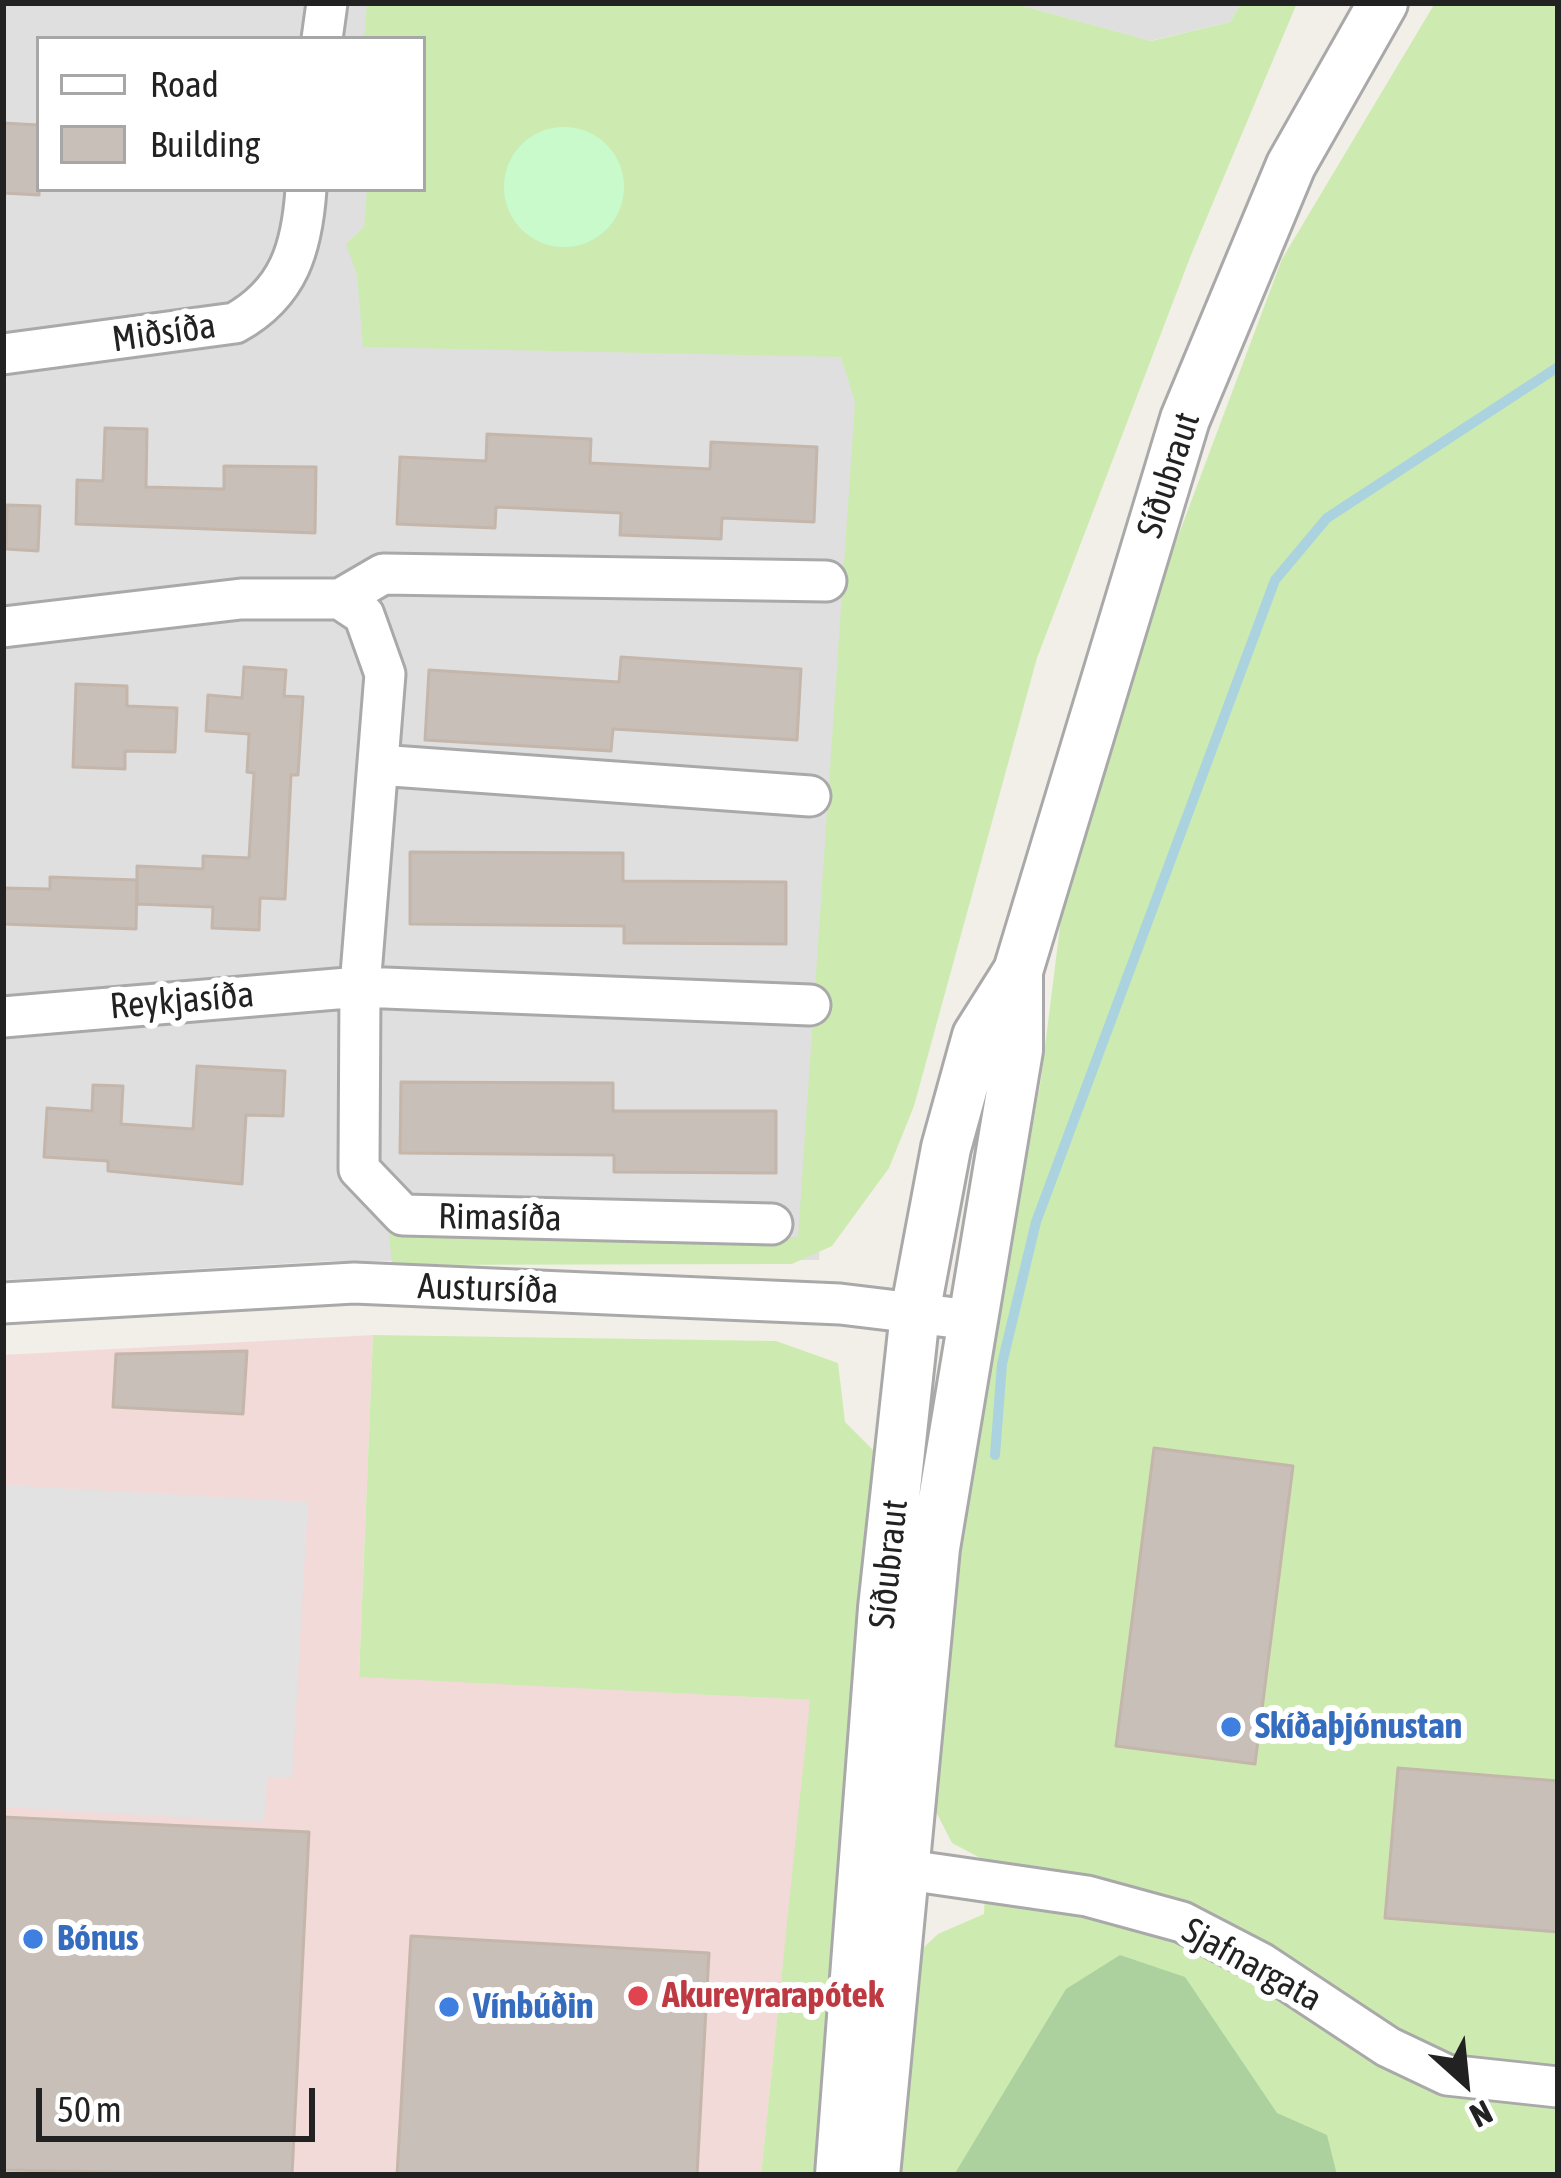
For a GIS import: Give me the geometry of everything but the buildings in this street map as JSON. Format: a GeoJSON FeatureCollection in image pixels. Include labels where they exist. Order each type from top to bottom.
{"type":"FeatureCollection","features":[{"type":"Feature","properties":{"kind":"street"},"geometry":{"type":"LineString","coordinates":[[322,36],[327,3]]}},
{"type":"Feature","properties":{"kind":"street","name":"Síðubraut"},"geometry":{"type":"LineString","coordinates":[[875,2175],[883,1866],[915,1313],[946,1148],[977,1036],[1018,971],[1185,418],[1291,165],[1383,3]]}},
{"type":"Feature","properties":{"kind":"street","name":"Miðsíða"},"geometry":{"type":"LineString","coordinates":[[3,354],[235,323],[262,308],[290,271],[301,245],[306,192]]}},
{"type":"Feature","properties":{"kind":"street"},"geometry":{"type":"LineString","coordinates":[[3,627],[242,599],[340,599],[383,574],[826,580]]}},
{"type":"Feature","properties":{"kind":"street","name":"Rimasíða"},"geometry":{"type":"LineString","coordinates":[[340,599],[364,615],[385,674],[360,987],[359,1169],[403,1216],[772,1224]]}},
{"type":"Feature","properties":{"kind":"street"},"geometry":{"type":"LineString","coordinates":[[378,765],[810,796]]}},
{"type":"Feature","properties":{"kind":"street","name":"Síðubraut"},"geometry":{"type":"LineString","coordinates":[[840,2175],[883,1866],[1018,1050],[1018,971]]}},
{"type":"Feature","properties":{"kind":"street"},"geometry":{"type":"LineString","coordinates":[[360,987],[810,1005]]}},
{"type":"Feature","properties":{"kind":"street","name":"Reykjasíða"},"geometry":{"type":"LineString","coordinates":[[3,1017],[360,987]]}},
{"type":"Feature","properties":{"kind":"street","name":"Austursíða"},"geometry":{"type":"LineString","coordinates":[[3,1303],[314,1282],[816,1303],[972,1320]]}},
{"type":"Feature","properties":{"kind":"street","name":"Sjafnargata"},"geometry":{"type":"LineString","coordinates":[[883,1866],[1087,1896],[1182,1922],[1261,1964],[1388,2047],[1447,2074],[1558,2087]]}},
{"type":"Feature","properties":{"kind":"shaded area"},"geometry":{"type":"Polygon","coordinates":[[[3,3],[383,3],[382,36],[36,36],[36,192],[387,192],[878,336],[819,1260],[330,1261],[3,1280],[3,3]]]}},
{"type":"Feature","properties":{"kind":"shaded area"},"geometry":{"type":"Polygon","coordinates":[[[1012,3],[1241,3],[1230,22],[1150,41],[1012,3]]]}},
{"type":"Feature","properties":{"kind":"shaded area"},"geometry":{"type":"Polygon","coordinates":[[[373,1335],[359,1676],[811,1700],[761,2175],[3,2175],[3,1355],[373,1335]]]}},
{"type":"Feature","properties":{"kind":"shaded area"},"geometry":{"type":"Polygon","coordinates":[[[3,1485],[308,1502],[292,1778],[267,1778],[264,1822],[3,1807],[3,1485]]]}},
{"type":"Feature","properties":{"kind":"green space"},"geometry":{"type":"Polygon","coordinates":[[[367,3],[1012,3],[1151,41],[1230,22],[1241,3],[1297,3],[1191,255],[1037,658],[914,1106],[889,1168],[832,1246],[792,1264],[392,1265],[389,1234],[798,1237],[855,402],[841,357],[363,347],[357,275],[346,244],[364,227],[367,192],[426,192],[426,36],[364,36],[367,3]]]}},
{"type":"Feature","properties":{"kind":"green space"},"geometry":{"type":"Polygon","coordinates":[[[1435,3],[1558,3],[1558,2175],[890,2175],[909,1961],[938,1934],[984,1914],[986,1861],[952,1843],[931,1802],[963,1511],[1041,1079],[1064,894],[1168,563],[1282,259],[1435,3]]]}},
{"type":"Feature","properties":{"kind":"green space"},"geometry":{"type":"Polygon","coordinates":[[[564,127],[587,131],[607,144],[620,164],[624,187],[620,210],[607,230],[587,243],[564,247],[541,243],[521,230],[508,210],[504,187],[508,164],[521,144],[541,131],[564,127]]]}},
{"type":"Feature","properties":{"kind":"green space"},"geometry":{"type":"Polygon","coordinates":[[[373,1335],[776,1341],[838,1363],[845,1422],[886,1463],[829,2175],[761,2175],[810,1700],[359,1677],[373,1335]]]}},
{"type":"Feature","properties":{"kind":"green space"},"geometry":{"type":"Polygon","coordinates":[[[1120,1955],[1185,1977],[1277,2113],[1327,2135],[1337,2175],[954,2175],[1066,1989],[1120,1955]]]}},
{"type":"Feature","properties":{"kind":"waterway"},"geometry":{"type":"LineString","coordinates":[[995,1455],[1002,1364],[1036,1222],[1275,580],[1327,518],[1558,367]]}},
{"type":"Feature","properties":{"kind":"place","name":"Skíðaþjónustan"},"geometry":{"type":"Point","coordinates":[1231,1727]}},
{"type":"Feature","properties":{"kind":"place","name":"Bónus"},"geometry":{"type":"Point","coordinates":[33,1939]}},
{"type":"Feature","properties":{"kind":"place","name":"Akureyrarapótek"},"geometry":{"type":"Point","coordinates":[638,1996]}},
{"type":"Feature","properties":{"kind":"place","name":"Vínbúðin"},"geometry":{"type":"Point","coordinates":[449,2007]}}]}
